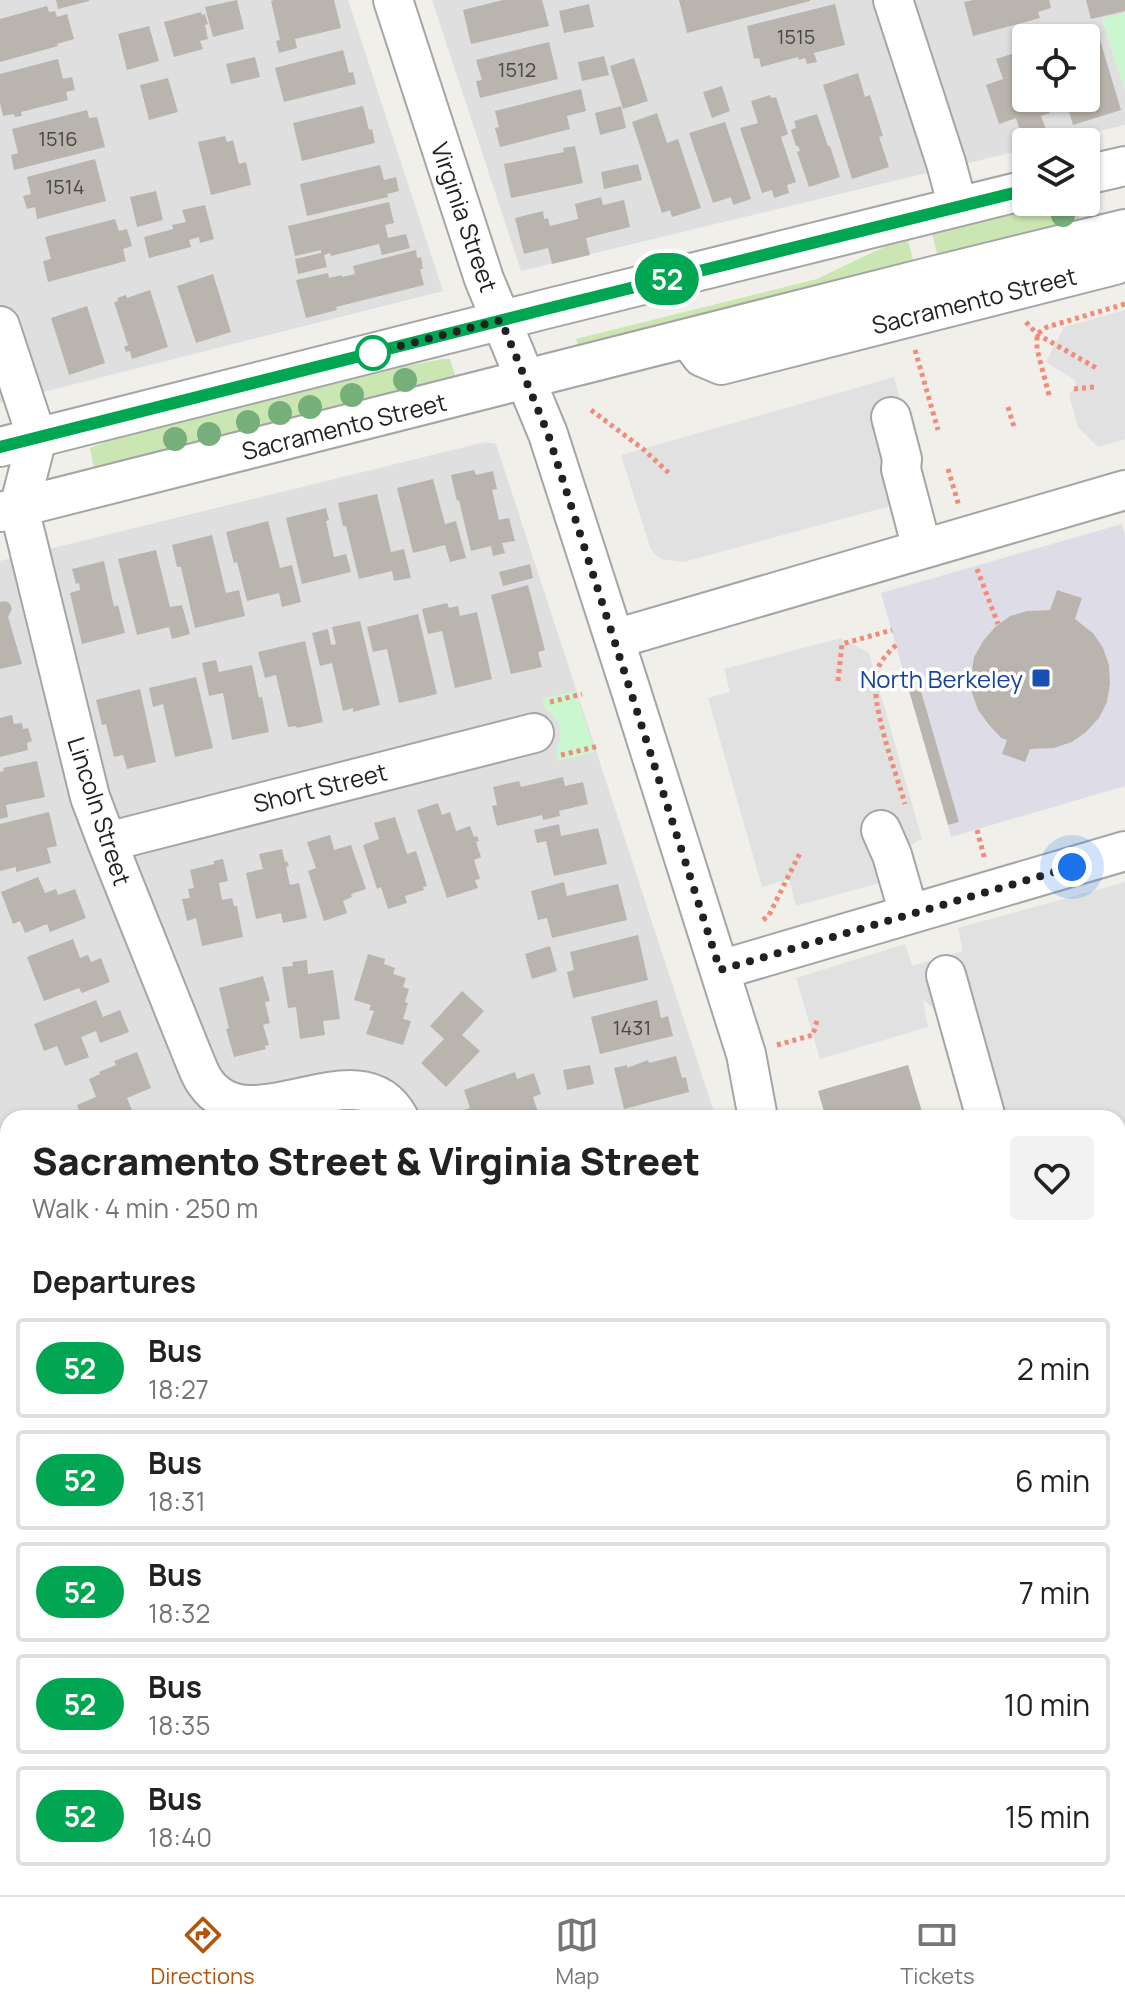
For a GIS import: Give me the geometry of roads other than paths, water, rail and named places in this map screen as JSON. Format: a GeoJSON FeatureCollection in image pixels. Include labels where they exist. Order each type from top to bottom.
{"type":"FeatureCollection","features":[{"type":"Feature","properties":{"kind":"street","name":"Virginia Street"},"geometry":{"type":"LineString","coordinates":[[393,0],[484,279],[548,434],[746,1054],[756,1110]]}},
{"type":"Feature","properties":{"kind":"street"},"geometry":{"type":"LineString","coordinates":[[893,0],[958,207]]}},
{"type":"Feature","properties":{"kind":"street"},"geometry":{"type":"LineString","coordinates":[[1100,172],[1125,166]]}},
{"type":"Feature","properties":{"kind":"street"},"geometry":{"type":"LineString","coordinates":[[0,447],[1012,194]]}},
{"type":"Feature","properties":{"kind":"street","name":"Sacramento Street"},"geometry":{"type":"LineString","coordinates":[[9,510],[1125,229]]}},
{"type":"Feature","properties":{"kind":"street","name":"Sacramento Street"},"geometry":{"type":"LineString","coordinates":[[688,338],[702,357],[721,365],[1115,265],[1125,251]]}},
{"type":"Feature","properties":{"kind":"street"},"geometry":{"type":"LineString","coordinates":[[0,326],[37,438]]}},
{"type":"Feature","properties":{"kind":"street"},"geometry":{"type":"LineString","coordinates":[[891,417],[922,549]]}},
{"type":"Feature","properties":{"kind":"street","name":"Lincoln Street"},"geometry":{"type":"LineString","coordinates":[[37,438],[9,510],[90,797],[206,1083],[221,1097],[241,1104],[262,1106],[353,1089],[369,1093],[394,1110]]}},
{"type":"Feature","properties":{"kind":"street"},"geometry":{"type":"LineString","coordinates":[[615,639],[1125,490]]}},
{"type":"Feature","properties":{"kind":"street","name":"Short Street"},"geometry":{"type":"LineString","coordinates":[[107,842],[534,733]]}},
{"type":"Feature","properties":{"kind":"street"},"geometry":{"type":"LineString","coordinates":[[881,830],[892,855],[909,914]]}},
{"type":"Feature","properties":{"kind":"street"},"geometry":{"type":"LineString","coordinates":[[720,970],[1125,851]]}},
{"type":"Feature","properties":{"kind":"street"},"geometry":{"type":"LineString","coordinates":[[946,975],[984,1110]]}},
{"type":"Feature","properties":{"kind":"place","name":"North Berkeley"},"geometry":{"type":"Point","coordinates":[1041,678]}}]}
